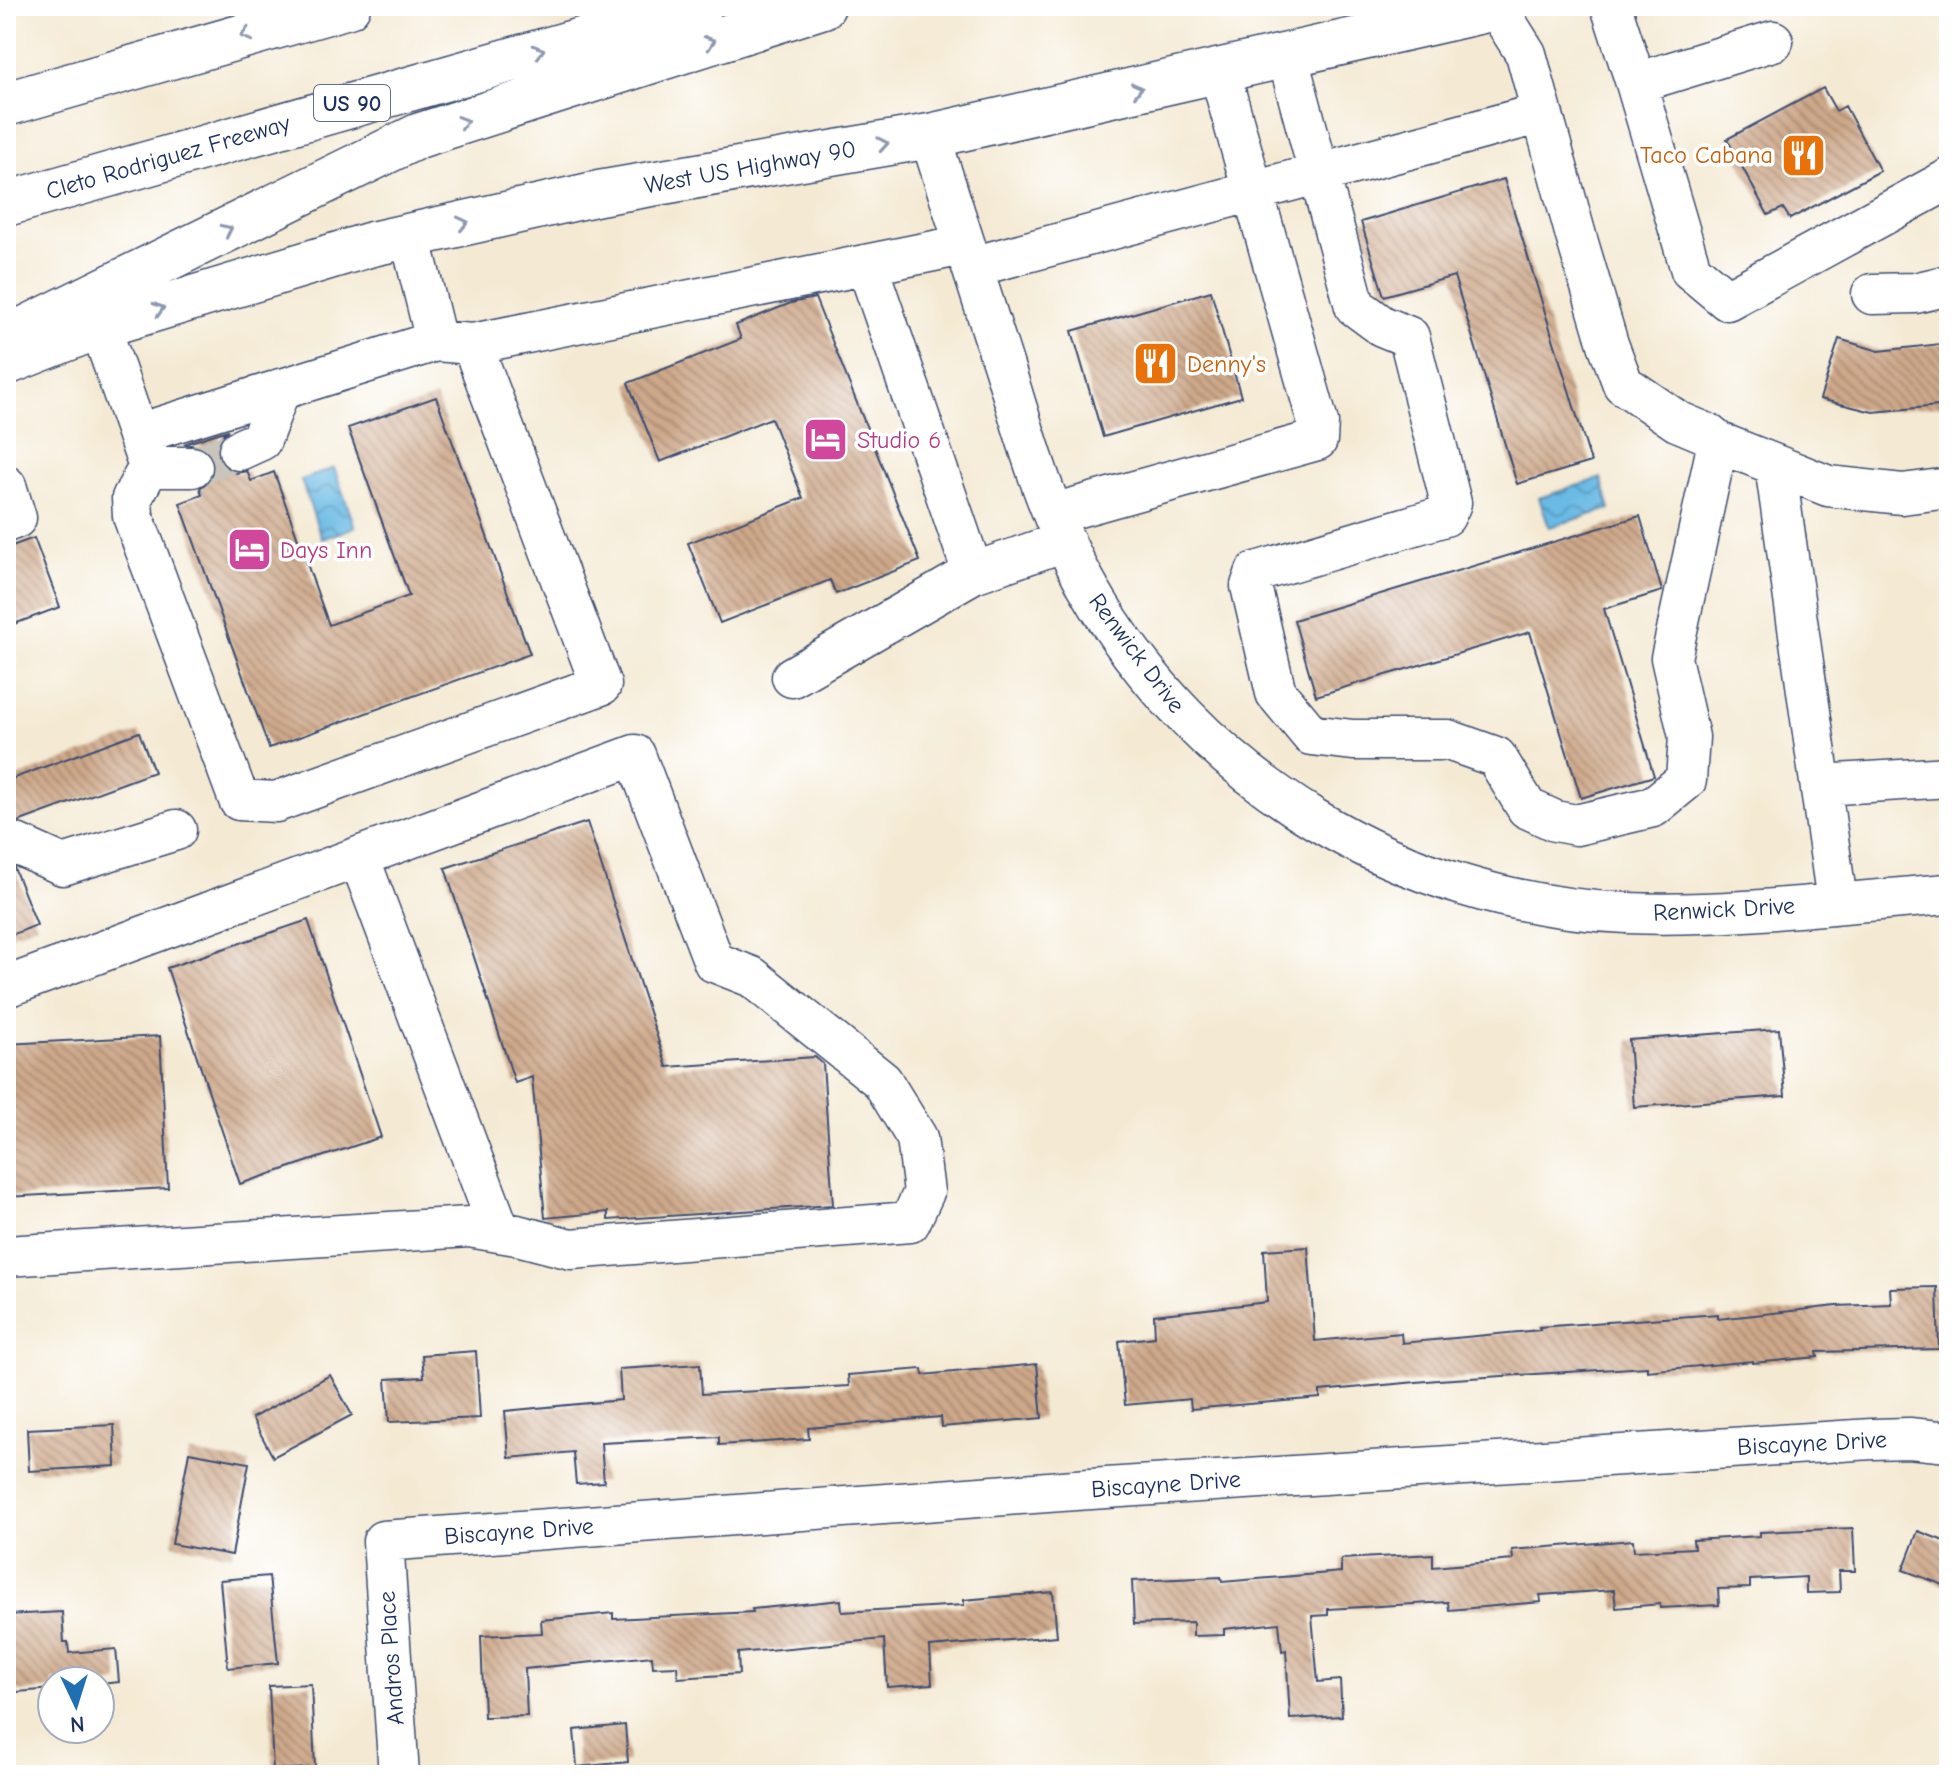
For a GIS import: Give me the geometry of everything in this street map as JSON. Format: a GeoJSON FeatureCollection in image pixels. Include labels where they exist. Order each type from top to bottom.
{"type":"FeatureCollection","features":[{"type":"Feature","properties":{"kind":"main road"},"geometry":{"type":"LineString","coordinates":[[6,104],[348,6]]}},
{"type":"Feature","properties":{"kind":"main road","name":"Cleto Rodriguez Freeway"},"geometry":{"type":"LineString","coordinates":[[6,204],[700,6]]}},
{"type":"Feature","properties":{"kind":"main road"},"geometry":{"type":"LineString","coordinates":[[6,338],[418,136],[823,6]]}},
{"type":"Feature","properties":{"kind":"main road","name":"West US Highway 90"},"geometry":{"type":"LineString","coordinates":[[6,363],[100,326],[372,244],[599,193],[930,136],[1500,7]]}},
{"type":"Feature","properties":{"kind":"street"},"geometry":{"type":"LineString","coordinates":[[1611,6],[1691,270],[1727,300],[1949,179]]}},
{"type":"Feature","properties":{"kind":"street"},"geometry":{"type":"LineString","coordinates":[[1500,7],[1524,48],[1604,331],[1623,384],[1677,421],[1708,434],[1718,442],[1828,486],[1902,494],[1949,488]]}},
{"type":"Feature","properties":{"kind":"street"},"geometry":{"type":"LineString","coordinates":[[1636,83],[1773,41]]}},
{"type":"Feature","properties":{"kind":"street"},"geometry":{"type":"LineString","coordinates":[[1287,55],[1355,306],[1382,326],[1409,337],[1451,503],[1445,516],[1256,572],[1251,586],[1276,693],[1311,735],[1353,740],[1448,740],[1460,744],[1496,757],[1527,808],[1555,821],[1576,825],[1653,807],[1686,780],[1689,737],[1671,658],[1718,442]]}},
{"type":"Feature","properties":{"kind":"street"},"geometry":{"type":"LineString","coordinates":[[792,677],[973,573],[1059,528],[1317,440],[1318,423],[1219,70]]}},
{"type":"Feature","properties":{"kind":"street"},"geometry":{"type":"LineString","coordinates":[[143,450],[280,389],[454,343],[867,265],[968,256],[1253,190],[1542,113]]}},
{"type":"Feature","properties":{"kind":"street","name":"Renwick Drive"},"geometry":{"type":"LineString","coordinates":[[930,136],[1034,464],[1086,585],[1122,640],[1184,717],[1231,761],[1282,800],[1337,834],[1395,861],[1488,893],[1557,906],[1626,913],[1699,913],[1949,894]]}},
{"type":"Feature","properties":{"kind":"street"},"geometry":{"type":"LineString","coordinates":[[100,326],[143,450],[132,498],[133,516],[239,800],[276,802],[601,685],[410,235]]}},
{"type":"Feature","properties":{"kind":"street"},"geometry":{"type":"LineString","coordinates":[[867,265],[973,573]]}},
{"type":"Feature","properties":{"kind":"street"},"geometry":{"type":"LineString","coordinates":[[1872,294],[1915,293],[1949,285]]}},
{"type":"Feature","properties":{"kind":"street"},"geometry":{"type":"LineString","coordinates":[[239,450],[261,440],[280,389]]}},
{"type":"Feature","properties":{"kind":"street"},"geometry":{"type":"LineString","coordinates":[[143,450],[192,467]]}},
{"type":"Feature","properties":{"kind":"street"},"geometry":{"type":"LineString","coordinates":[[1775,465],[1837,902]]}},
{"type":"Feature","properties":{"kind":"street"},"geometry":{"type":"LineString","coordinates":[[6,486],[16,518],[6,522]]}},
{"type":"Feature","properties":{"kind":"street"},"geometry":{"type":"LineString","coordinates":[[6,987],[635,755],[714,962],[752,977],[882,1081],[917,1138],[924,1192],[910,1222],[571,1249],[469,1227],[6,1256]]}},
{"type":"Feature","properties":{"kind":"street"},"geometry":{"type":"LineString","coordinates":[[1821,785],[1949,777]]}},
{"type":"Feature","properties":{"kind":"street"},"geometry":{"type":"LineString","coordinates":[[6,847],[16,844],[63,865],[176,830]]}},
{"type":"Feature","properties":{"kind":"street"},"geometry":{"type":"LineString","coordinates":[[359,857],[500,1232]]}},
{"type":"Feature","properties":{"kind":"street","name":"Biscayne Drive"},"geometry":{"type":"LineString","coordinates":[[383,1541],[1075,1490],[1856,1440],[1909,1438],[1949,1442]]}},
{"type":"Feature","properties":{"kind":"street","name":"Andros Place"},"geometry":{"type":"LineString","coordinates":[[383,1541],[399,1775]]}},
{"type":"Feature","properties":{"kind":"water"},"geometry":{"type":"Polygon","coordinates":[[[334,468],[355,527],[322,539],[301,480],[334,468]]]}},
{"type":"Feature","properties":{"kind":"water"},"geometry":{"type":"Polygon","coordinates":[[[1601,478],[1610,509],[1549,527],[1539,498],[1601,478]]]}},
{"type":"Feature","properties":{"kind":"building","name":"Taco Cabana"},"geometry":{"type":"Polygon","coordinates":[[[1823,88],[1836,111],[1845,106],[1880,171],[1790,219],[1783,208],[1768,215],[1727,139],[1823,88]]]}},
{"type":"Feature","properties":{"kind":"building"},"geometry":{"type":"Polygon","coordinates":[[[1504,179],[1591,462],[1517,484],[1454,276],[1384,296],[1361,222],[1504,179]]]}},
{"type":"Feature","properties":{"kind":"building","name":"Denny's"},"geometry":{"type":"Polygon","coordinates":[[[1211,291],[1241,397],[1103,437],[1072,331],[1211,291]]]}},
{"type":"Feature","properties":{"kind":"building","name":"Studio 6"},"geometry":{"type":"Polygon","coordinates":[[[815,298],[920,561],[836,594],[830,580],[720,623],[688,543],[803,498],[771,418],[660,462],[628,383],[741,339],[736,325],[791,303],[815,298]]]}},
{"type":"Feature","properties":{"kind":"building"},"geometry":{"type":"Polygon","coordinates":[[[1839,339],[1879,351],[1949,343],[1949,405],[1873,412],[1820,399],[1839,339]]]}},
{"type":"Feature","properties":{"kind":"building","name":"Days Inn"},"geometry":{"type":"Polygon","coordinates":[[[436,397],[530,654],[269,748],[180,503],[202,495],[200,488],[211,479],[215,468],[212,456],[203,447],[184,444],[228,430],[220,437],[216,449],[218,460],[225,468],[236,473],[247,471],[251,481],[274,472],[329,625],[409,596],[348,428],[436,397]]]}},
{"type":"Feature","properties":{"kind":"building"},"geometry":{"type":"Polygon","coordinates":[[[1640,516],[1662,591],[1604,609],[1654,776],[1581,798],[1530,632],[1316,696],[1294,620],[1640,516]]]}},
{"type":"Feature","properties":{"kind":"building"},"geometry":{"type":"Polygon","coordinates":[[[34,538],[60,607],[6,627],[6,548],[34,538]]]}},
{"type":"Feature","properties":{"kind":"building"},"geometry":{"type":"Polygon","coordinates":[[[139,732],[154,772],[18,822],[6,823],[6,781],[139,732]]]}},
{"type":"Feature","properties":{"kind":"building"},"geometry":{"type":"Polygon","coordinates":[[[587,822],[667,1067],[815,1057],[823,1064],[833,1205],[608,1220],[608,1212],[545,1218],[532,1077],[515,1083],[445,868],[587,822]]]}},
{"type":"Feature","properties":{"kind":"building"},"geometry":{"type":"Polygon","coordinates":[[[14,868],[37,925],[6,937],[6,869],[14,868]]]}},
{"type":"Feature","properties":{"kind":"building"},"geometry":{"type":"Polygon","coordinates":[[[308,920],[381,1137],[240,1184],[167,968],[308,920]]]}},
{"type":"Feature","properties":{"kind":"building"},"geometry":{"type":"Polygon","coordinates":[[[1779,1029],[1785,1096],[1634,1107],[1629,1040],[1779,1029]]]}},
{"type":"Feature","properties":{"kind":"building"},"geometry":{"type":"Polygon","coordinates":[[[160,1036],[168,1188],[6,1197],[6,1044],[160,1036]]]}},
{"type":"Feature","properties":{"kind":"building"},"geometry":{"type":"Polygon","coordinates":[[[1308,1247],[1315,1341],[1401,1333],[1402,1343],[1540,1330],[1539,1327],[1718,1314],[1718,1319],[1836,1306],[1891,1304],[1890,1288],[1937,1287],[1939,1349],[1817,1352],[1818,1357],[1647,1371],[1647,1367],[1438,1380],[1320,1391],[1320,1398],[1191,1409],[1190,1399],[1125,1405],[1119,1341],[1155,1337],[1154,1315],[1267,1302],[1264,1250],[1308,1247]]]}},
{"type":"Feature","properties":{"kind":"building"},"geometry":{"type":"Polygon","coordinates":[[[476,1351],[480,1418],[389,1422],[386,1379],[424,1377],[422,1355],[476,1351]]]}},
{"type":"Feature","properties":{"kind":"building"},"geometry":{"type":"Polygon","coordinates":[[[700,1364],[702,1394],[849,1386],[848,1375],[922,1369],[923,1375],[1037,1364],[1042,1418],[942,1427],[941,1417],[808,1428],[809,1439],[719,1445],[719,1437],[601,1443],[604,1482],[576,1484],[573,1452],[509,1458],[505,1411],[621,1400],[619,1369],[700,1364]]]}},
{"type":"Feature","properties":{"kind":"building"},"geometry":{"type":"Polygon","coordinates":[[[330,1375],[352,1415],[273,1457],[252,1418],[330,1375]]]}},
{"type":"Feature","properties":{"kind":"building"},"geometry":{"type":"Polygon","coordinates":[[[114,1425],[116,1466],[29,1471],[27,1429],[114,1425]]]}},
{"type":"Feature","properties":{"kind":"building"},"geometry":{"type":"Polygon","coordinates":[[[189,1452],[249,1463],[232,1555],[172,1544],[189,1452]]]}},
{"type":"Feature","properties":{"kind":"building"},"geometry":{"type":"Polygon","coordinates":[[[1853,1528],[1855,1571],[1839,1571],[1840,1592],[1806,1593],[1806,1577],[1750,1580],[1750,1588],[1718,1589],[1719,1605],[1660,1608],[1660,1604],[1616,1608],[1614,1590],[1540,1595],[1541,1602],[1449,1610],[1448,1602],[1328,1609],[1328,1615],[1312,1616],[1318,1682],[1340,1680],[1342,1716],[1290,1719],[1286,1650],[1282,1651],[1279,1623],[1224,1629],[1224,1635],[1193,1636],[1193,1622],[1134,1624],[1132,1581],[1221,1577],[1222,1582],[1341,1572],[1341,1559],[1433,1554],[1433,1567],[1513,1560],[1512,1550],[1633,1540],[1634,1551],[1694,1548],[1693,1540],[1760,1536],[1760,1532],[1853,1528]]]}},
{"type":"Feature","properties":{"kind":"building"},"geometry":{"type":"Polygon","coordinates":[[[1918,1531],[1949,1543],[1949,1587],[1903,1570],[1918,1531]]]}},
{"type":"Feature","properties":{"kind":"building"},"geometry":{"type":"Polygon","coordinates":[[[269,1576],[278,1663],[228,1668],[220,1580],[269,1576]]]}},
{"type":"Feature","properties":{"kind":"building"},"geometry":{"type":"Polygon","coordinates":[[[1053,1592],[1057,1636],[930,1647],[932,1684],[887,1687],[884,1639],[738,1653],[739,1674],[678,1678],[677,1666],[653,1667],[652,1656],[525,1669],[527,1716],[484,1717],[481,1636],[542,1633],[541,1620],[613,1613],[613,1619],[753,1612],[752,1609],[841,1600],[842,1612],[964,1605],[964,1600],[1053,1592]]]}},
{"type":"Feature","properties":{"kind":"building"},"geometry":{"type":"Polygon","coordinates":[[[62,1612],[64,1642],[68,1642],[69,1653],[116,1649],[119,1682],[116,1682],[116,1665],[36,1665],[36,1690],[6,1693],[6,1615],[62,1612]]]}},
{"type":"Feature","properties":{"kind":"building"},"geometry":{"type":"Polygon","coordinates":[[[311,1684],[315,1768],[273,1770],[269,1686],[311,1684]]]}},
{"type":"Feature","properties":{"kind":"building"},"geometry":{"type":"Polygon","coordinates":[[[625,1725],[628,1762],[577,1767],[574,1730],[625,1725]]]}},
{"type":"Feature","properties":{"kind":"tunnel"},"geometry":{"type":"LineString","coordinates":[[192,467],[239,450]]}},
{"type":"Feature","properties":{"kind":"place","name":"Taco Cabana"},"geometry":{"type":"Point","coordinates":[1804,155]}},
{"type":"Feature","properties":{"kind":"place","name":"Denny's"},"geometry":{"type":"Point","coordinates":[1156,364]}},
{"type":"Feature","properties":{"kind":"place","name":"Studio 6"},"geometry":{"type":"Point","coordinates":[826,440]}},
{"type":"Feature","properties":{"kind":"place","name":"Days Inn"},"geometry":{"type":"Point","coordinates":[249,550]}}]}
